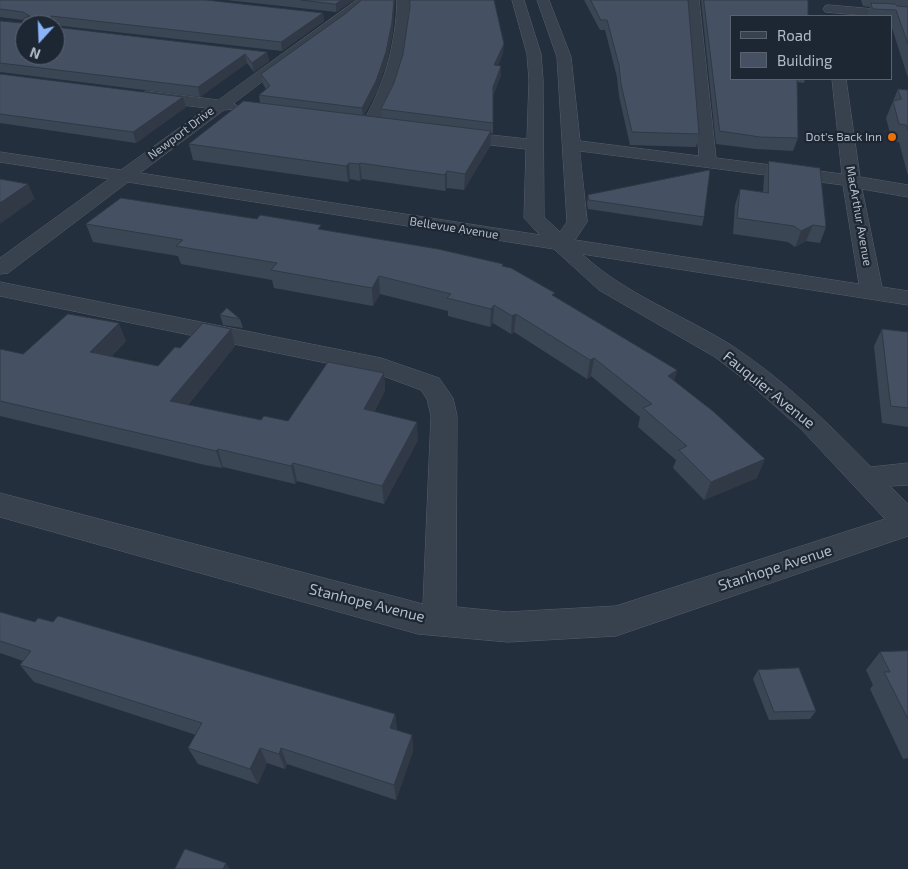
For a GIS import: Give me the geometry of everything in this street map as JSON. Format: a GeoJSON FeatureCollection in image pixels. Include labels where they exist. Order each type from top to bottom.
{"type":"FeatureCollection","features":[{"type":"Feature","properties":{"kind":"street","name":"Newport Drive"},"geometry":{"type":"LineString","coordinates":[[0,268],[284,57],[364,0]]}},
{"type":"Feature","properties":{"kind":"street"},"geometry":{"type":"LineString","coordinates":[[369,125],[378,112],[399,50],[402,0]]}},
{"type":"Feature","properties":{"kind":"street","name":"Fauquier Avenue"},"geometry":{"type":"LineString","coordinates":[[518,0],[534,54],[534,218],[581,264],[607,285],[724,352],[758,377],[812,423],[908,524]]}},
{"type":"Feature","properties":{"kind":"street"},"geometry":{"type":"LineString","coordinates":[[543,0],[564,57],[572,145],[577,222],[562,245]]}},
{"type":"Feature","properties":{"kind":"street"},"geometry":{"type":"LineString","coordinates":[[693,0],[708,162]]}},
{"type":"Feature","properties":{"kind":"street"},"geometry":{"type":"LineString","coordinates":[[829,9],[908,16]]}},
{"type":"Feature","properties":{"kind":"street"},"geometry":{"type":"LineString","coordinates":[[321,16],[341,18]]}},
{"type":"Feature","properties":{"kind":"street"},"geometry":{"type":"LineString","coordinates":[[265,55],[284,57]]}},
{"type":"Feature","properties":{"kind":"street","name":"MacArthur Avenue"},"geometry":{"type":"LineString","coordinates":[[839,80],[852,182],[872,293]]}},
{"type":"Feature","properties":{"kind":"street"},"geometry":{"type":"LineString","coordinates":[[134,94],[247,109]]}},
{"type":"Feature","properties":{"kind":"street"},"geometry":{"type":"LineString","coordinates":[[350,122],[409,130]]}},
{"type":"Feature","properties":{"kind":"street"},"geometry":{"type":"LineString","coordinates":[[437,134],[535,145]]}},
{"type":"Feature","properties":{"kind":"street"},"geometry":{"type":"LineString","coordinates":[[572,145],[708,162],[908,191]]}},
{"type":"Feature","properties":{"kind":"street","name":"Bellevue Avenue"},"geometry":{"type":"LineString","coordinates":[[0,157],[908,298]]}},
{"type":"Feature","properties":{"kind":"street"},"geometry":{"type":"LineString","coordinates":[[0,289],[381,366],[430,384],[440,398],[444,416],[438,620]]}},
{"type":"Feature","properties":{"kind":"street"},"geometry":{"type":"LineString","coordinates":[[865,478],[908,474]]}},
{"type":"Feature","properties":{"kind":"street","name":"Stanhope Avenue"},"geometry":{"type":"LineString","coordinates":[[0,505],[409,616],[508,627],[616,621],[908,524]]}},
{"type":"Feature","properties":{"kind":"building"},"geometry":{"type":"Polygon","coordinates":[[[0,0],[206,0],[323,13],[281,42],[65,18],[65,15],[28,15],[23,12],[0,9],[0,0]]]}},
{"type":"Feature","properties":{"kind":"building"},"geometry":{"type":"Polygon","coordinates":[[[301,0],[341,0],[336,4],[301,0]]]}},
{"type":"Feature","properties":{"kind":"building"},"geometry":{"type":"Polygon","coordinates":[[[362,0],[394,0],[386,52],[376,81],[362,108],[259,95],[270,86],[261,74],[362,0]]]}},
{"type":"Feature","properties":{"kind":"building"},"geometry":{"type":"Polygon","coordinates":[[[410,0],[494,0],[504,44],[494,65],[501,66],[493,87],[493,123],[381,109],[394,83],[403,54],[410,0]]]}},
{"type":"Feature","properties":{"kind":"building"},"geometry":{"type":"Polygon","coordinates":[[[591,0],[688,0],[699,134],[632,132],[621,84],[619,65],[607,20],[601,20],[591,0]]]}},
{"type":"Feature","properties":{"kind":"building"},"geometry":{"type":"Polygon","coordinates":[[[704,0],[808,0],[808,15],[730,15],[730,80],[797,80],[798,138],[760,137],[720,131],[704,0]]]}},
{"type":"Feature","properties":{"kind":"building"},"geometry":{"type":"Polygon","coordinates":[[[871,3],[895,4],[908,7],[908,44],[896,10],[873,9],[871,3]]]}},
{"type":"Feature","properties":{"kind":"building"},"geometry":{"type":"Polygon","coordinates":[[[0,21],[15,22],[15,65],[0,63],[0,21]]]}},
{"type":"Feature","properties":{"kind":"building"},"geometry":{"type":"Polygon","coordinates":[[[65,28],[267,52],[252,63],[245,54],[198,87],[16,65],[65,65],[65,28]]]}},
{"type":"Feature","properties":{"kind":"building"},"geometry":{"type":"Polygon","coordinates":[[[0,74],[183,97],[133,132],[0,114],[0,74]]]}},
{"type":"Feature","properties":{"kind":"building"},"geometry":{"type":"Polygon","coordinates":[[[898,89],[908,90],[908,130],[906,125],[899,124],[893,101],[901,99],[898,89]]]}},
{"type":"Feature","properties":{"kind":"building"},"geometry":{"type":"Polygon","coordinates":[[[244,101],[491,131],[465,174],[447,171],[445,175],[360,163],[349,163],[346,166],[189,144],[244,101]]]}},
{"type":"Feature","properties":{"kind":"building"},"geometry":{"type":"Polygon","coordinates":[[[769,161],[820,168],[826,227],[813,225],[801,231],[794,226],[737,218],[740,189],[768,193],[769,161]]]}},
{"type":"Feature","properties":{"kind":"building"},"geometry":{"type":"Polygon","coordinates":[[[710,170],[704,217],[589,200],[588,195],[710,170]]]}},
{"type":"Feature","properties":{"kind":"building"},"geometry":{"type":"Polygon","coordinates":[[[0,179],[28,184],[0,203],[0,179]]]}},
{"type":"Feature","properties":{"kind":"building"},"geometry":{"type":"Polygon","coordinates":[[[121,198],[257,219],[260,215],[321,225],[318,229],[438,249],[503,264],[502,266],[511,268],[555,293],[552,295],[677,370],[668,376],[714,412],[765,459],[711,482],[679,450],[687,446],[643,408],[652,404],[594,358],[590,360],[516,314],[512,316],[494,305],[491,309],[447,298],[451,294],[379,276],[372,288],[271,270],[277,263],[176,246],[183,240],[86,224],[121,198]]]}},
{"type":"Feature","properties":{"kind":"building"},"geometry":{"type":"Polygon","coordinates":[[[227,308],[240,319],[220,315],[227,308]]]}},
{"type":"Feature","properties":{"kind":"building"},"geometry":{"type":"Polygon","coordinates":[[[68,314],[119,323],[90,352],[158,366],[175,347],[180,348],[203,323],[231,329],[170,401],[261,420],[264,416],[288,421],[328,362],[384,373],[364,409],[417,422],[382,486],[293,463],[291,466],[218,449],[216,451],[0,401],[0,349],[23,354],[68,314]]]}},
{"type":"Feature","properties":{"kind":"building"},"geometry":{"type":"Polygon","coordinates":[[[882,329],[908,332],[908,408],[891,406],[882,329]]]}},
{"type":"Feature","properties":{"kind":"building"},"geometry":{"type":"Polygon","coordinates":[[[0,612],[35,622],[38,618],[53,622],[58,616],[395,714],[390,728],[412,735],[394,785],[281,748],[279,754],[260,748],[250,769],[188,748],[202,723],[20,665],[31,651],[0,641],[0,612]]]}},
{"type":"Feature","properties":{"kind":"building"},"geometry":{"type":"Polygon","coordinates":[[[908,651],[908,719],[884,672],[890,672],[880,652],[908,651]]]}},
{"type":"Feature","properties":{"kind":"building"},"geometry":{"type":"Polygon","coordinates":[[[799,668],[816,711],[774,712],[758,670],[799,668]]]}},
{"type":"Feature","properties":{"kind":"building"},"geometry":{"type":"Polygon","coordinates":[[[185,849],[226,863],[223,869],[175,869],[185,849]]]}},
{"type":"Feature","properties":{"kind":"place","name":"Dot's Back Inn"},"geometry":{"type":"Point","coordinates":[892,137]}}]}
